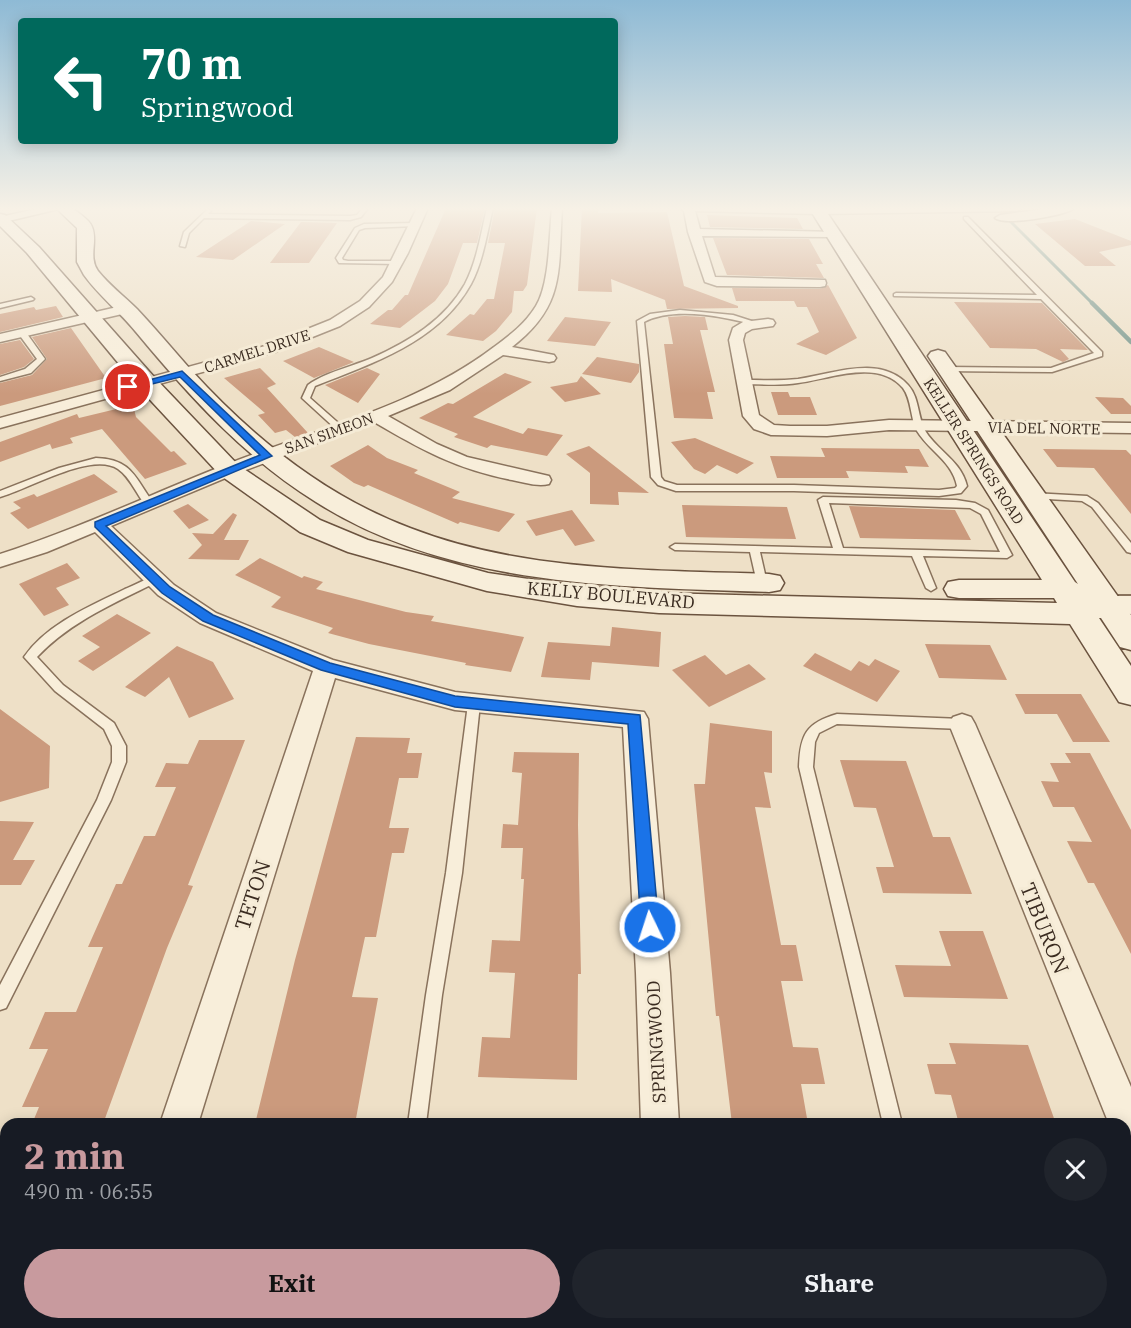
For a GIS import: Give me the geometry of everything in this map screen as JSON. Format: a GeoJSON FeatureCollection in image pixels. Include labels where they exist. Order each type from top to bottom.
{"type":"FeatureCollection","features":[{"type":"Feature","properties":{"kind":"main road","name":"KELLY BOULEVARD"},"geometry":{"type":"LineString","coordinates":[[50,270],[147,382],[229,470],[310,526],[385,555],[487,582],[587,597],[659,603],[764,594],[931,588],[1096,603]]}},
{"type":"Feature","properties":{"kind":"main road","name":"KELLY BOULEVARD"},"geometry":{"type":"LineString","coordinates":[[88,270],[126,309],[182,374],[267,456],[321,495],[353,513],[429,544],[474,556],[589,574],[764,594],[1096,603]]}},
{"type":"Feature","properties":{"kind":"main road","name":"KELLER SPRINGS ROAD"},"geometry":{"type":"LineString","coordinates":[[857,270],[957,426],[1006,509],[1096,603],[1131,693]]}},
{"type":"Feature","properties":{"kind":"main road"},"geometry":{"type":"LineString","coordinates":[[878,270],[909,314]]}},
{"type":"Feature","properties":{"kind":"main road"},"geometry":{"type":"LineString","coordinates":[[873,295],[896,296]]}},
{"type":"Feature","properties":{"kind":"main road","name":"KELLER SPRINGS ROAD"},"geometry":{"type":"LineString","coordinates":[[928,341],[986,427],[1006,509],[1131,639]]}},
{"type":"Feature","properties":{"kind":"street","name":"CARMEL DRIVE"},"geometry":{"type":"LineString","coordinates":[[0,423],[270,349],[309,335],[338,321],[376,293],[392,270]]}},
{"type":"Feature","properties":{"kind":"street","name":"SAN SIMEON"},"geometry":{"type":"LineString","coordinates":[[0,561],[99,525],[229,470],[376,416],[444,387],[501,350],[525,330],[543,306],[550,289],[552,270]]}},
{"type":"Feature","properties":{"kind":"street"},"geometry":{"type":"LineString","coordinates":[[705,270],[706,275],[717,282],[820,283]]}},
{"type":"Feature","properties":{"kind":"street"},"geometry":{"type":"LineString","coordinates":[[0,338],[126,309]]}},
{"type":"Feature","properties":{"kind":"street","name":"VIA DEL NORTE"},"geometry":{"type":"LineString","coordinates":[[763,323],[738,331],[736,340],[751,416],[760,425],[771,430],[827,431],[890,425],[1131,428]]}},
{"type":"Feature","properties":{"kind":"street"},"geometry":{"type":"LineString","coordinates":[[501,350],[549,358]]}},
{"type":"Feature","properties":{"kind":"street"},"geometry":{"type":"LineString","coordinates":[[376,416],[426,446],[451,457],[483,468],[542,480]]}},
{"type":"Feature","properties":{"kind":"street","name":"SPRINGWOOD"},"geometry":{"type":"LineString","coordinates":[[99,525],[166,590],[208,618],[326,667],[402,688],[474,704],[635,719],[653,973],[660,1118]]}},
{"type":"Feature","properties":{"kind":"street","name":"TETON"},"geometry":{"type":"LineString","coordinates":[[181,1118],[326,667]]}},
{"type":"Feature","properties":{"kind":"street","name":"TIBURON"},"geometry":{"type":"LineString","coordinates":[[962,724],[1126,1118]]}},
{"type":"Feature","properties":{"kind":"lane"},"geometry":{"type":"LineString","coordinates":[[340,428],[306,398],[312,385],[374,360],[426,332],[454,307],[469,282],[472,270]]}},
{"type":"Feature","properties":{"kind":"lane"},"geometry":{"type":"LineString","coordinates":[[946,369],[1052,370],[1099,354],[1016,270]]}},
{"type":"Feature","properties":{"kind":"lane"},"geometry":{"type":"LineString","coordinates":[[896,296],[1043,297]]}},
{"type":"Feature","properties":{"kind":"lane"},"geometry":{"type":"LineString","coordinates":[[0,306],[31,299]]}},
{"type":"Feature","properties":{"kind":"lane"},"geometry":{"type":"LineString","coordinates":[[743,382],[799,381],[844,371],[887,374],[906,387],[918,425],[955,468],[962,479],[962,486],[958,491],[939,493],[794,488],[676,488],[661,483],[656,477],[640,321],[653,315],[715,314],[741,317],[763,323]]}},
{"type":"Feature","properties":{"kind":"lane"},"geometry":{"type":"LineString","coordinates":[[0,379],[28,371],[41,359],[22,333]]}},
{"type":"Feature","properties":{"kind":"lane"},"geometry":{"type":"LineString","coordinates":[[0,494],[83,462],[106,459],[121,466],[148,504]]}},
{"type":"Feature","properties":{"kind":"lane"},"geometry":{"type":"LineString","coordinates":[[838,551],[823,500],[956,503],[1006,509],[1084,498],[1095,505],[1131,550]]}},
{"type":"Feature","properties":{"kind":"lane"},"geometry":{"type":"LineString","coordinates":[[675,547],[1007,555],[1006,509]]}},
{"type":"Feature","properties":{"kind":"lane"},"geometry":{"type":"LineString","coordinates":[[754,549],[764,594]]}},
{"type":"Feature","properties":{"kind":"lane"},"geometry":{"type":"LineString","coordinates":[[916,553],[931,588]]}},
{"type":"Feature","properties":{"kind":"lane"},"geometry":{"type":"LineString","coordinates":[[0,1002],[104,800],[119,762],[119,746],[108,726],[59,688],[30,657],[40,645],[65,624],[155,579]]}},
{"type":"Feature","properties":{"kind":"lane"},"geometry":{"type":"LineString","coordinates":[[418,1118],[434,995],[454,873],[474,704]]}},
{"type":"Feature","properties":{"kind":"lane"},"geometry":{"type":"LineString","coordinates":[[892,1118],[806,767],[806,748],[810,735],[824,722],[837,719],[962,724]]}},
{"type":"Feature","properties":{"kind":"building"},"geometry":{"type":"Polygon","coordinates":[[[419,270],[453,270],[448,284],[435,301],[400,328],[370,324],[388,310],[392,310],[405,295],[408,295],[419,270]]]}},
{"type":"Feature","properties":{"kind":"building"},"geometry":{"type":"Polygon","coordinates":[[[500,270],[529,270],[527,285],[523,291],[514,291],[512,312],[496,331],[483,341],[446,335],[470,314],[474,315],[487,299],[494,299],[500,270]]]}},
{"type":"Feature","properties":{"kind":"building"},"geometry":{"type":"Polygon","coordinates":[[[579,270],[680,270],[684,286],[738,306],[738,308],[667,309],[665,300],[611,279],[612,292],[578,291],[579,270]]]}},
{"type":"Feature","properties":{"kind":"building"},"geometry":{"type":"Polygon","coordinates":[[[725,270],[819,270],[824,278],[727,275],[725,270]]]}},
{"type":"Feature","properties":{"kind":"building"},"geometry":{"type":"Polygon","coordinates":[[[828,285],[857,338],[826,355],[796,344],[819,332],[807,307],[797,307],[794,301],[736,301],[732,288],[820,289],[828,285]]]}},
{"type":"Feature","properties":{"kind":"building"},"geometry":{"type":"Polygon","coordinates":[[[954,302],[1042,303],[1088,350],[1060,349],[1069,359],[1063,362],[1036,349],[990,348],[954,302]]]}},
{"type":"Feature","properties":{"kind":"building"},"geometry":{"type":"Polygon","coordinates":[[[56,306],[63,317],[0,332],[0,314],[34,307],[36,310],[56,306]]]}},
{"type":"Feature","properties":{"kind":"building"},"geometry":{"type":"Polygon","coordinates":[[[565,317],[611,322],[595,346],[547,341],[565,317]]]}},
{"type":"Feature","properties":{"kind":"building"},"geometry":{"type":"Polygon","coordinates":[[[668,317],[705,317],[708,330],[700,330],[715,392],[707,392],[713,419],[674,418],[664,344],[673,344],[668,317]]]}},
{"type":"Feature","properties":{"kind":"building"},"geometry":{"type":"Polygon","coordinates":[[[71,328],[106,378],[0,406],[0,383],[32,375],[47,359],[32,337],[71,328]]]}},
{"type":"Feature","properties":{"kind":"building"},"geometry":{"type":"Polygon","coordinates":[[[20,340],[34,359],[24,367],[0,375],[0,344],[20,340]]]}},
{"type":"Feature","properties":{"kind":"building"},"geometry":{"type":"Polygon","coordinates":[[[319,347],[354,362],[314,378],[283,361],[319,347]]]}},
{"type":"Feature","properties":{"kind":"building"},"geometry":{"type":"Polygon","coordinates":[[[597,357],[639,364],[639,372],[631,383],[582,374],[597,357]]]}},
{"type":"Feature","properties":{"kind":"building"},"geometry":{"type":"Polygon","coordinates":[[[260,368],[276,384],[267,388],[308,433],[295,437],[286,430],[275,433],[258,415],[265,413],[224,378],[260,368]]]}},
{"type":"Feature","properties":{"kind":"building"},"geometry":{"type":"Polygon","coordinates":[[[367,368],[380,374],[358,403],[325,385],[367,368]]]}},
{"type":"Feature","properties":{"kind":"building"},"geometry":{"type":"Polygon","coordinates":[[[505,373],[532,382],[473,417],[523,434],[528,428],[563,435],[547,456],[491,445],[487,448],[454,437],[458,434],[419,418],[448,403],[453,404],[505,373]]]}},
{"type":"Feature","properties":{"kind":"building"},"geometry":{"type":"Polygon","coordinates":[[[581,376],[601,394],[565,402],[550,387],[577,382],[581,376]]]}},
{"type":"Feature","properties":{"kind":"building"},"geometry":{"type":"Polygon","coordinates":[[[771,392],[788,392],[790,397],[810,397],[817,415],[778,415],[771,392]]]}},
{"type":"Feature","properties":{"kind":"building"},"geometry":{"type":"Polygon","coordinates":[[[1095,397],[1123,398],[1131,406],[1131,414],[1111,414],[1095,397]]]}},
{"type":"Feature","properties":{"kind":"building"},"geometry":{"type":"Polygon","coordinates":[[[133,405],[136,417],[171,452],[174,451],[187,464],[145,479],[102,429],[70,438],[73,443],[52,449],[50,444],[0,462],[0,442],[77,414],[79,418],[133,405]]]}},
{"type":"Feature","properties":{"kind":"building"},"geometry":{"type":"Polygon","coordinates":[[[695,438],[754,463],[737,474],[717,465],[705,474],[694,469],[671,442],[695,438]]]}},
{"type":"Feature","properties":{"kind":"building"},"geometry":{"type":"Polygon","coordinates":[[[368,445],[387,458],[418,470],[414,473],[460,492],[452,498],[515,514],[499,532],[460,522],[458,524],[368,485],[364,487],[354,483],[330,466],[368,445]]]}},
{"type":"Feature","properties":{"kind":"building"},"geometry":{"type":"Polygon","coordinates":[[[589,446],[649,493],[618,492],[619,505],[590,504],[590,473],[566,454],[589,446]]]}},
{"type":"Feature","properties":{"kind":"building"},"geometry":{"type":"Polygon","coordinates":[[[821,448],[919,449],[929,467],[905,466],[908,473],[846,471],[849,478],[777,478],[770,456],[825,457],[821,448]]]}},
{"type":"Feature","properties":{"kind":"building"},"geometry":{"type":"Polygon","coordinates":[[[1043,449],[1126,450],[1131,455],[1131,514],[1094,468],[1057,467],[1043,449]]]}},
{"type":"Feature","properties":{"kind":"building"},"geometry":{"type":"Polygon","coordinates":[[[94,474],[118,492],[28,529],[10,513],[21,508],[13,502],[34,494],[37,497],[94,474]]]}},
{"type":"Feature","properties":{"kind":"building"},"geometry":{"type":"Polygon","coordinates":[[[188,504],[209,520],[189,529],[173,511],[188,504]]]}},
{"type":"Feature","properties":{"kind":"building"},"geometry":{"type":"Polygon","coordinates":[[[682,505],[787,507],[796,539],[686,537],[682,505]]]}},
{"type":"Feature","properties":{"kind":"building"},"geometry":{"type":"Polygon","coordinates":[[[849,506],[955,510],[971,540],[860,538],[849,506]]]}},
{"type":"Feature","properties":{"kind":"building"},"geometry":{"type":"Polygon","coordinates":[[[572,510],[595,541],[575,546],[563,529],[536,536],[526,521],[572,510]]]}},
{"type":"Feature","properties":{"kind":"building"},"geometry":{"type":"Polygon","coordinates":[[[233,513],[237,515],[224,540],[249,540],[239,560],[188,559],[202,545],[192,533],[213,534],[233,513]]]}},
{"type":"Feature","properties":{"kind":"building"},"geometry":{"type":"Polygon","coordinates":[[[260,558],[302,578],[304,576],[323,582],[316,589],[406,612],[434,616],[431,621],[524,637],[511,672],[465,665],[466,663],[369,644],[328,633],[333,628],[271,607],[281,597],[235,575],[260,558]]]}},
{"type":"Feature","properties":{"kind":"building"},"geometry":{"type":"Polygon","coordinates":[[[67,563],[80,578],[56,588],[69,605],[44,616],[19,584],[67,563]]]}},
{"type":"Feature","properties":{"kind":"building"},"geometry":{"type":"Polygon","coordinates":[[[117,614],[151,633],[93,671],[78,661],[100,647],[82,636],[117,614]]]}},
{"type":"Feature","properties":{"kind":"building"},"geometry":{"type":"Polygon","coordinates":[[[612,627],[661,632],[659,667],[592,662],[590,680],[541,677],[548,642],[610,646],[612,627]]]}},
{"type":"Feature","properties":{"kind":"building"},"geometry":{"type":"Polygon","coordinates":[[[925,644],[990,645],[1007,680],[939,678],[925,644]]]}},
{"type":"Feature","properties":{"kind":"building"},"geometry":{"type":"Polygon","coordinates":[[[177,646],[213,662],[234,699],[189,718],[169,677],[145,697],[125,687],[177,646]]]}},
{"type":"Feature","properties":{"kind":"building"},"geometry":{"type":"Polygon","coordinates":[[[815,653],[851,671],[859,661],[869,666],[875,659],[900,671],[877,702],[803,666],[815,653]]]}},
{"type":"Feature","properties":{"kind":"building"},"geometry":{"type":"Polygon","coordinates":[[[705,655],[726,675],[749,664],[766,679],[709,707],[672,670],[705,655]]]}},
{"type":"Feature","properties":{"kind":"building"},"geometry":{"type":"Polygon","coordinates":[[[1015,694],[1081,694],[1110,742],[1073,742],[1057,714],[1025,714],[1015,694]]]}},
{"type":"Feature","properties":{"kind":"building"},"geometry":{"type":"Polygon","coordinates":[[[0,709],[50,746],[49,788],[0,802],[0,709]]]}},
{"type":"Feature","properties":{"kind":"building"},"geometry":{"type":"Polygon","coordinates":[[[710,723],[772,731],[772,773],[764,772],[771,808],[755,807],[781,945],[796,945],[803,981],[781,981],[793,1047],[818,1048],[825,1084],[801,1084],[807,1118],[731,1118],[719,1016],[716,1016],[694,784],[705,784],[710,723]]]}},
{"type":"Feature","properties":{"kind":"building"},"geometry":{"type":"Polygon","coordinates":[[[356,737],[410,738],[407,753],[422,753],[418,778],[399,778],[389,828],[409,828],[404,853],[392,853],[376,937],[365,937],[352,997],[378,998],[356,1118],[256,1118],[295,960],[356,737]]]}},
{"type":"Feature","properties":{"kind":"building"},"geometry":{"type":"Polygon","coordinates":[[[199,740],[245,740],[188,885],[193,886],[167,948],[105,1118],[34,1118],[39,1107],[22,1107],[48,1049],[29,1049],[45,1012],[76,1012],[103,947],[88,947],[116,884],[122,884],[144,836],[155,836],[176,787],[155,787],[166,763],[188,764],[199,740]]]}},
{"type":"Feature","properties":{"kind":"building"},"geometry":{"type":"Polygon","coordinates":[[[514,752],[579,753],[581,974],[578,974],[577,1080],[478,1077],[482,1037],[510,1038],[515,973],[489,972],[492,940],[520,941],[524,879],[521,879],[523,848],[501,848],[503,824],[518,825],[522,773],[512,772],[514,752]]]}},
{"type":"Feature","properties":{"kind":"building"},"geometry":{"type":"Polygon","coordinates":[[[1065,753],[1090,753],[1131,830],[1131,954],[1094,883],[1088,883],[1067,841],[1092,842],[1074,807],[1053,807],[1041,781],[1059,782],[1050,763],[1071,763],[1065,753]]]}},
{"type":"Feature","properties":{"kind":"building"},"geometry":{"type":"Polygon","coordinates":[[[840,760],[906,761],[933,837],[950,837],[972,894],[883,893],[876,867],[894,867],[876,808],[854,807],[840,760]]]}},
{"type":"Feature","properties":{"kind":"building"},"geometry":{"type":"Polygon","coordinates":[[[0,821],[34,822],[13,860],[35,860],[21,885],[0,885],[0,821]]]}},
{"type":"Feature","properties":{"kind":"building"},"geometry":{"type":"Polygon","coordinates":[[[939,931],[983,931],[1008,999],[904,997],[895,965],[951,966],[939,931]]]}},
{"type":"Feature","properties":{"kind":"building"},"geometry":{"type":"Polygon","coordinates":[[[949,1043],[1028,1045],[1054,1118],[957,1118],[951,1095],[935,1094],[927,1064],[956,1064],[949,1043]]]}},
{"type":"Feature","properties":{"kind":"waterway"},"geometry":{"type":"LineString","coordinates":[[1059,270],[1131,342]]}},
{"type":"Feature","properties":{"kind":"route"},"geometry":{"type":"LineString","coordinates":[[128,387],[182,374],[267,456],[99,525],[166,590],[180,600],[208,618],[326,667],[402,688],[455,701],[635,719],[650,927]]}}]}
